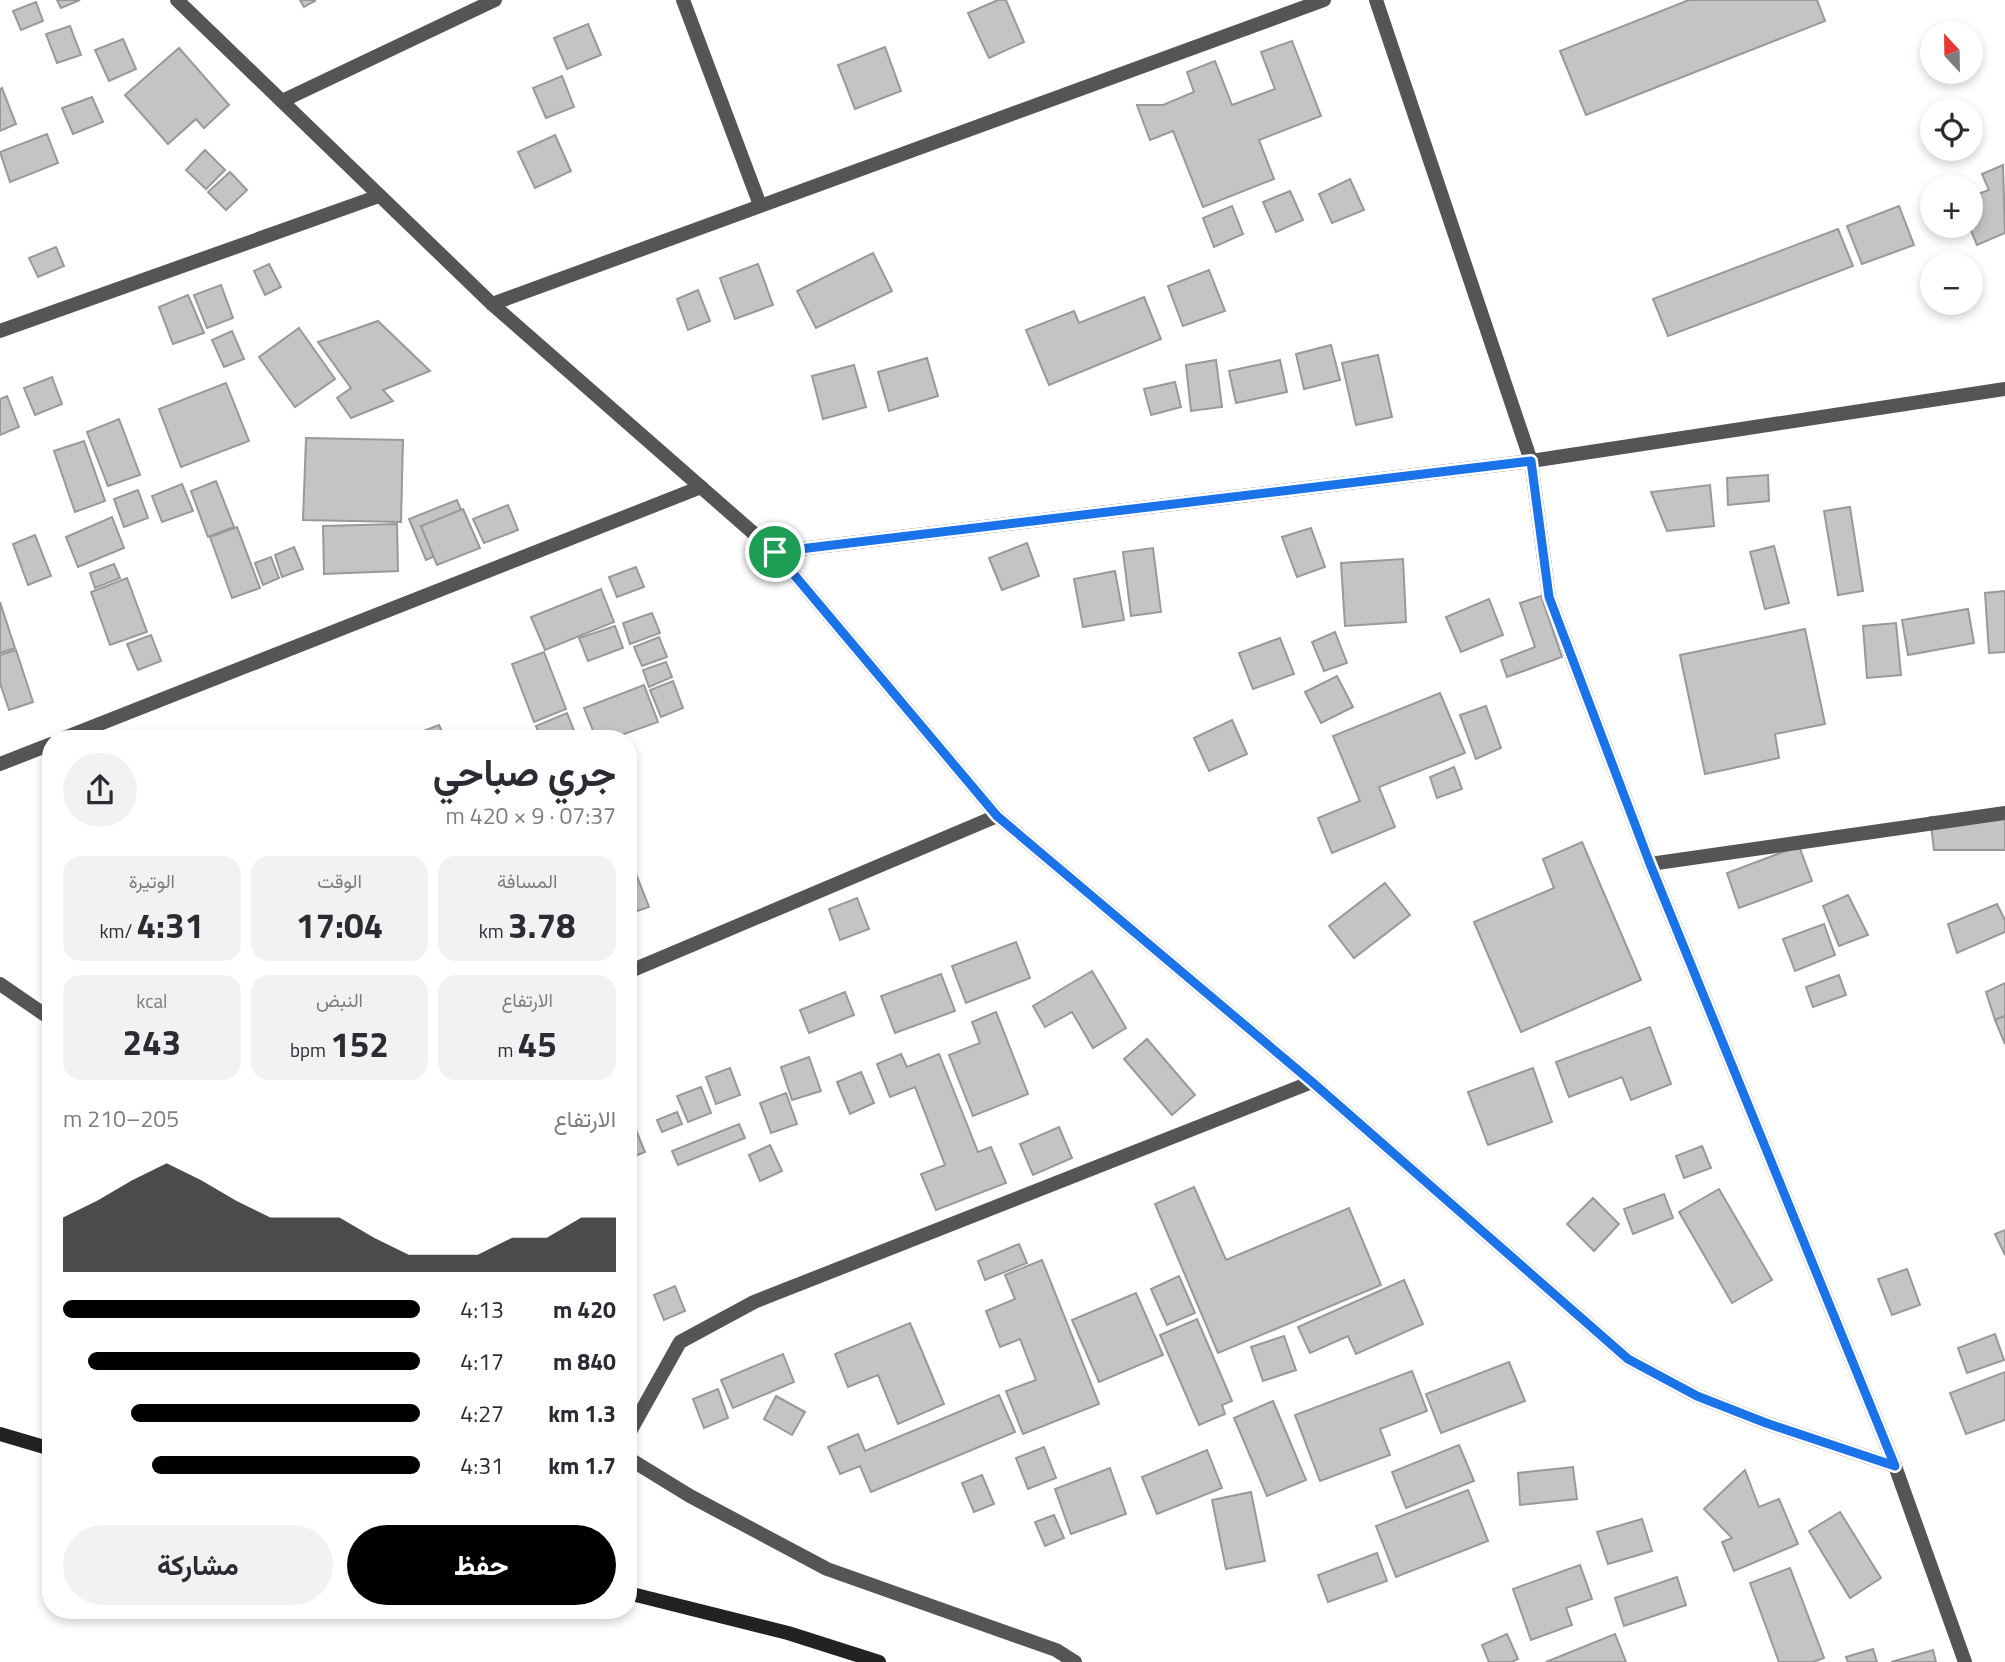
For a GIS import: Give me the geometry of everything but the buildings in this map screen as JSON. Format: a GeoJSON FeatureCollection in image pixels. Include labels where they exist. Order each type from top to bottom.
{"type":"FeatureCollection","features":[{"type":"Feature","properties":{"kind":"main road"},"geometry":{"type":"LineString","coordinates":[[0,1434],[42,1446]]}},
{"type":"Feature","properties":{"kind":"main road"},"geometry":{"type":"LineString","coordinates":[[637,1595],[788,1633],[880,1662]]}},
{"type":"Feature","properties":{"kind":"street"},"geometry":{"type":"LineString","coordinates":[[177,0],[492,304],[775,552],[997,816],[1312,1082],[1628,1359],[1697,1396],[1766,1423],[1895,1466]]}},
{"type":"Feature","properties":{"kind":"street"},"geometry":{"type":"LineString","coordinates":[[282,101],[495,0]]}},
{"type":"Feature","properties":{"kind":"street"},"geometry":{"type":"LineString","coordinates":[[683,0],[760,205]]}},
{"type":"Feature","properties":{"kind":"street"},"geometry":{"type":"LineString","coordinates":[[492,304],[1324,0]]}},
{"type":"Feature","properties":{"kind":"street"},"geometry":{"type":"LineString","coordinates":[[1376,0],[1531,461],[1549,597],[1650,864],[1895,1466],[1965,1662]]}},
{"type":"Feature","properties":{"kind":"street"},"geometry":{"type":"LineString","coordinates":[[0,331],[379,196]]}},
{"type":"Feature","properties":{"kind":"street"},"geometry":{"type":"LineString","coordinates":[[775,552],[1531,461],[2005,389]]}},
{"type":"Feature","properties":{"kind":"street"},"geometry":{"type":"LineString","coordinates":[[84,730],[701,487]]}},
{"type":"Feature","properties":{"kind":"street"},"geometry":{"type":"LineString","coordinates":[[0,764],[42,748]]}},
{"type":"Feature","properties":{"kind":"street"},"geometry":{"type":"LineString","coordinates":[[1650,864],[2005,813]]}},
{"type":"Feature","properties":{"kind":"street"},"geometry":{"type":"LineString","coordinates":[[637,968],[997,816]]}},
{"type":"Feature","properties":{"kind":"street"},"geometry":{"type":"LineString","coordinates":[[0,984],[42,1013]]}},
{"type":"Feature","properties":{"kind":"street"},"geometry":{"type":"LineString","coordinates":[[637,1420],[680,1342],[754,1302],[1312,1082]]}},
{"type":"Feature","properties":{"kind":"street"},"geometry":{"type":"LineString","coordinates":[[637,1464],[690,1496],[827,1569],[1056,1650],[1075,1662]]}},
{"type":"Feature","properties":{"kind":"route"},"geometry":{"type":"LineString","coordinates":[[1531,461],[1549,597],[1650,864],[1895,1466],[1766,1423],[1697,1396],[1628,1359],[1312,1082],[997,816],[775,552],[1531,461]]}}]}
